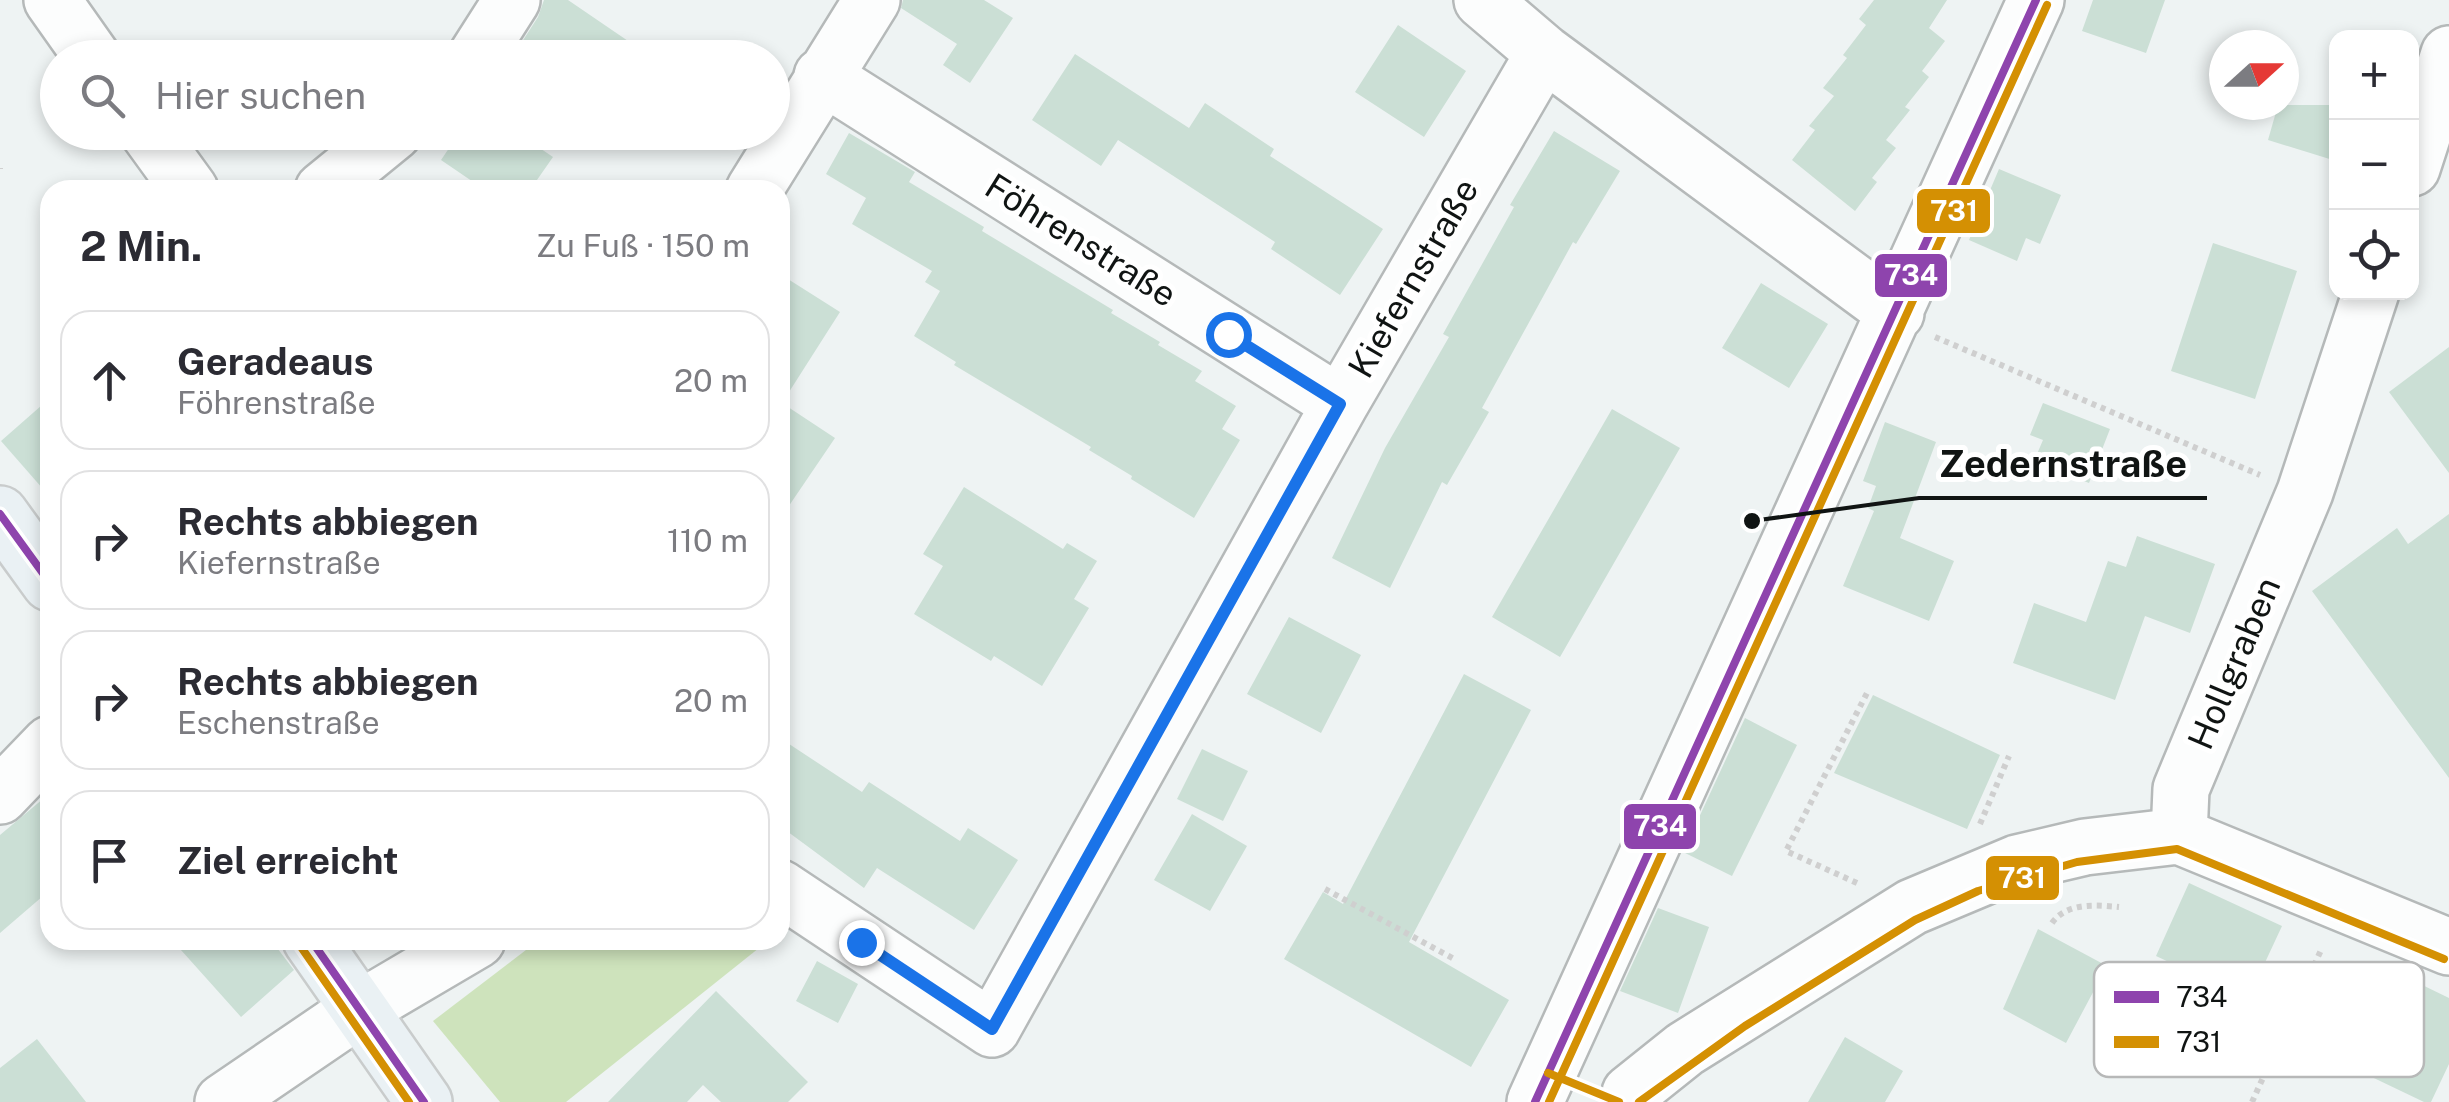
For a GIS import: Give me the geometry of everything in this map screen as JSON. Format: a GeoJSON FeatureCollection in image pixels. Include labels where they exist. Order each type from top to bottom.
{"type":"FeatureCollection","features":[{"type":"Feature","properties":{"kind":"main road"},"geometry":{"type":"LineString","coordinates":[[0,514],[40,569]]}},
{"type":"Feature","properties":{"kind":"main road"},"geometry":{"type":"LineString","coordinates":[[318,950],[424,1102]]}},
{"type":"Feature","properties":{"kind":"street"},"geometry":{"type":"LineString","coordinates":[[52,0],[81,40]]}},
{"type":"Feature","properties":{"kind":"street"},"geometry":{"type":"LineString","coordinates":[[486,40],[512,0]]}},
{"type":"Feature","properties":{"kind":"street"},"geometry":{"type":"LineString","coordinates":[[790,130],[872,0]]}},
{"type":"Feature","properties":{"kind":"street"},"geometry":{"type":"LineString","coordinates":[[1482,0],[1544,53],[1896,314]]}},
{"type":"Feature","properties":{"kind":"street"},"geometry":{"type":"LineString","coordinates":[[2036,0],[1544,1082],[1640,1098],[1684,1049],[1912,907],[2017,864],[2085,846],[2179,836],[2449,947]]}},
{"type":"Feature","properties":{"kind":"street","name":"Kiefernstraße"},"geometry":{"type":"LineString","coordinates":[[790,895],[992,1029],[1340,404],[1544,53]]}},
{"type":"Feature","properties":{"kind":"street"},"geometry":{"type":"LineString","coordinates":[[2419,146],[2449,54]]}},
{"type":"Feature","properties":{"kind":"street","name":"Föhrenstraße"},"geometry":{"type":"LineString","coordinates":[[822,76],[1340,404]]}},
{"type":"Feature","properties":{"kind":"street"},"geometry":{"type":"LineString","coordinates":[[161,150],[183,180]]}},
{"type":"Feature","properties":{"kind":"street"},"geometry":{"type":"LineString","coordinates":[[335,180],[372,150]]}},
{"type":"Feature","properties":{"kind":"street"},"geometry":{"type":"LineString","coordinates":[[760,180],[778,150]]}},
{"type":"Feature","properties":{"kind":"street","name":"Hollgraben"},"geometry":{"type":"LineString","coordinates":[[2179,836],[2181,789],[2305,492],[2368,300]]}},
{"type":"Feature","properties":{"kind":"street"},"geometry":{"type":"LineString","coordinates":[[0,796],[40,752]]}},
{"type":"Feature","properties":{"kind":"street"},"geometry":{"type":"LineString","coordinates":[[223,1102],[358,1010],[459,950]]}},
{"type":"Feature","properties":{"kind":"path"},"geometry":{"type":"LineString","coordinates":[[1896,314],[1932,336],[2305,492]]}},
{"type":"Feature","properties":{"kind":"path"},"geometry":{"type":"LineString","coordinates":[[1868,691],[1786,851],[1912,907]]}},
{"type":"Feature","properties":{"kind":"path"},"geometry":{"type":"LineString","coordinates":[[1325,889],[1456,960]]}},
{"type":"Feature","properties":{"kind":"path"},"geometry":{"type":"LineString","coordinates":[[2315,962],[2342,903]]}},
{"type":"Feature","properties":{"kind":"path"},"geometry":{"type":"LineString","coordinates":[[2052,923],[2059,913],[2090,904],[2119,907]]}},
{"type":"Feature","properties":{"kind":"path"},"geometry":{"type":"LineString","coordinates":[[2252,1102],[2263,1077]]}},
{"type":"Feature","properties":{"kind":"green space"},"geometry":{"type":"Polygon","coordinates":[[[526,950],[756,950],[566,1102],[500,1102],[433,1021],[526,950]]]}},
{"type":"Feature","properties":{"kind":"building"},"geometry":{"type":"Polygon","coordinates":[[[544,0],[568,0],[627,40],[523,40],[544,0]]]}},
{"type":"Feature","properties":{"kind":"building"},"geometry":{"type":"Polygon","coordinates":[[[903,0],[984,0],[1013,18],[970,83],[943,65],[957,44],[901,8],[903,0]]]}},
{"type":"Feature","properties":{"kind":"building"},"geometry":{"type":"Polygon","coordinates":[[[1874,0],[1947,0],[1929,28],[1945,41],[1922,71],[1929,77],[1905,107],[1910,110],[1886,140],[1896,148],[1872,178],[1877,182],[1855,211],[1792,160],[1815,130],[1809,126],[1834,96],[1823,88],[1847,58],[1843,55],[1866,25],[1859,19],[1874,0]]]}},
{"type":"Feature","properties":{"kind":"building"},"geometry":{"type":"Polygon","coordinates":[[[2093,0],[2165,0],[2146,53],[2082,31],[2093,0]]]}},
{"type":"Feature","properties":{"kind":"building"},"geometry":{"type":"Polygon","coordinates":[[[1398,25],[1466,71],[1424,137],[1355,92],[1398,25]]]}},
{"type":"Feature","properties":{"kind":"building"},"geometry":{"type":"Polygon","coordinates":[[[1075,54],[1189,128],[1205,103],[1274,149],[1270,156],[1383,229],[1340,295],[1271,249],[1275,242],[1118,140],[1101,166],[1032,120],[1075,54]]]}},
{"type":"Feature","properties":{"kind":"building"},"geometry":{"type":"Polygon","coordinates":[[[2299,105],[2329,105],[2329,159],[2268,140],[2274,120],[2299,120],[2299,105]]]}},
{"type":"Feature","properties":{"kind":"building"},"geometry":{"type":"Polygon","coordinates":[[[1554,131],[1620,171],[1576,244],[1573,242],[1482,408],[1489,412],[1447,485],[1442,482],[1390,588],[1332,558],[1385,448],[1449,337],[1443,334],[1514,207],[1510,205],[1554,131]]]}},
{"type":"Feature","properties":{"kind":"building"},"geometry":{"type":"Polygon","coordinates":[[[849,133],[915,172],[909,182],[1113,310],[1111,313],[1202,371],[1195,381],[1236,406],[1222,429],[1240,440],[1194,518],[1131,479],[1132,476],[1089,450],[1091,447],[954,365],[956,362],[914,336],[940,291],[925,282],[932,271],[852,224],[866,198],[826,174],[849,133]]]}},
{"type":"Feature","properties":{"kind":"building"},"geometry":{"type":"Polygon","coordinates":[[[448,150],[543,150],[553,157],[537,180],[470,180],[441,160],[448,150]]]}},
{"type":"Feature","properties":{"kind":"building"},"geometry":{"type":"Polygon","coordinates":[[[1999,169],[2061,195],[2040,244],[2026,238],[2017,261],[1969,240],[1999,169]]]}},
{"type":"Feature","properties":{"kind":"building"},"geometry":{"type":"Polygon","coordinates":[[[2213,243],[2297,271],[2255,399],[2171,371],[2213,243]]]}},
{"type":"Feature","properties":{"kind":"building"},"geometry":{"type":"Polygon","coordinates":[[[790,280],[840,312],[790,390],[790,280]]]}},
{"type":"Feature","properties":{"kind":"building"},"geometry":{"type":"Polygon","coordinates":[[[1761,283],[1828,324],[1789,388],[1722,348],[1761,283]]]}},
{"type":"Feature","properties":{"kind":"building"},"geometry":{"type":"Polygon","coordinates":[[[2449,347],[2449,473],[2389,392],[2449,347]]]}},
{"type":"Feature","properties":{"kind":"building"},"geometry":{"type":"Polygon","coordinates":[[[2043,403],[2110,429],[2089,483],[2034,461],[2043,440],[2030,435],[2043,403]]]}},
{"type":"Feature","properties":{"kind":"building"},"geometry":{"type":"Polygon","coordinates":[[[40,407],[40,486],[1,441],[40,407]]]}},
{"type":"Feature","properties":{"kind":"building"},"geometry":{"type":"Polygon","coordinates":[[[790,408],[835,438],[790,504],[790,408]]]}},
{"type":"Feature","properties":{"kind":"building"},"geometry":{"type":"Polygon","coordinates":[[[1612,409],[1680,448],[1560,657],[1492,617],[1612,409]]]}},
{"type":"Feature","properties":{"kind":"building"},"geometry":{"type":"Polygon","coordinates":[[[1885,422],[1936,442],[1900,538],[1954,561],[1929,621],[1843,586],[1874,511],[1868,508],[1876,486],[1863,481],[1885,422]]]}},
{"type":"Feature","properties":{"kind":"building"},"geometry":{"type":"Polygon","coordinates":[[[964,487],[1063,549],[1067,543],[1097,561],[1074,599],[1089,608],[1042,686],[994,656],[991,661],[914,614],[943,566],[923,554],[964,487]]]}},
{"type":"Feature","properties":{"kind":"building"},"geometry":{"type":"Polygon","coordinates":[[[2449,514],[2449,778],[2312,591],[2397,528],[2408,544],[2449,514]]]}},
{"type":"Feature","properties":{"kind":"building"},"geometry":{"type":"Polygon","coordinates":[[[2137,536],[2215,564],[2190,633],[2145,616],[2115,700],[2013,663],[2034,603],[2086,622],[2108,561],[2126,567],[2137,536]]]}},
{"type":"Feature","properties":{"kind":"building"},"geometry":{"type":"Polygon","coordinates":[[[1289,617],[1361,655],[1321,733],[1247,694],[1289,617]]]}},
{"type":"Feature","properties":{"kind":"building"},"geometry":{"type":"Polygon","coordinates":[[[1464,674],[1531,710],[1409,942],[1509,1000],[1471,1067],[1284,959],[1323,892],[1343,904],[1464,674]]]}},
{"type":"Feature","properties":{"kind":"building"},"geometry":{"type":"Polygon","coordinates":[[[1873,695],[2000,755],[1967,829],[1834,773],[1873,695]]]}},
{"type":"Feature","properties":{"kind":"building"},"geometry":{"type":"Polygon","coordinates":[[[1745,718],[1797,745],[1732,876],[1683,852],[1745,718]]]}},
{"type":"Feature","properties":{"kind":"building"},"geometry":{"type":"Polygon","coordinates":[[[790,745],[862,792],[869,782],[960,841],[968,828],[1018,860],[974,930],[877,868],[864,888],[790,833],[790,745]]]}},
{"type":"Feature","properties":{"kind":"building"},"geometry":{"type":"Polygon","coordinates":[[[1202,749],[1248,771],[1223,821],[1177,799],[1202,749]]]}},
{"type":"Feature","properties":{"kind":"building"},"geometry":{"type":"Polygon","coordinates":[[[40,801],[40,899],[0,933],[0,835],[40,801]]]}},
{"type":"Feature","properties":{"kind":"building"},"geometry":{"type":"Polygon","coordinates":[[[1192,814],[1247,846],[1210,911],[1154,880],[1192,814]]]}},
{"type":"Feature","properties":{"kind":"building"},"geometry":{"type":"Polygon","coordinates":[[[2189,883],[2282,926],[2265,962],[2169,962],[2156,956],[2189,883]]]}},
{"type":"Feature","properties":{"kind":"building"},"geometry":{"type":"Polygon","coordinates":[[[1658,908],[1709,927],[1678,1013],[1620,991],[1658,908]]]}},
{"type":"Feature","properties":{"kind":"building"},"geometry":{"type":"Polygon","coordinates":[[[2038,929],[2100,962],[2094,962],[2094,990],[2066,1043],[2003,1009],[2038,929]]]}},
{"type":"Feature","properties":{"kind":"building"},"geometry":{"type":"Polygon","coordinates":[[[181,950],[279,950],[294,970],[241,1017],[181,950]]]}},
{"type":"Feature","properties":{"kind":"building"},"geometry":{"type":"Polygon","coordinates":[[[817,961],[858,984],[838,1023],[796,1001],[817,961]]]}},
{"type":"Feature","properties":{"kind":"building"},"geometry":{"type":"Polygon","coordinates":[[[2424,986],[2449,998],[2449,1064],[2431,1102],[2372,1077],[2424,1077],[2424,986]]]}},
{"type":"Feature","properties":{"kind":"building"},"geometry":{"type":"Polygon","coordinates":[[[716,991],[808,1082],[788,1102],[721,1102],[703,1085],[687,1102],[608,1102],[716,991]]]}},
{"type":"Feature","properties":{"kind":"building"},"geometry":{"type":"Polygon","coordinates":[[[1845,1037],[1903,1071],[1885,1102],[1808,1102],[1845,1037]]]}},
{"type":"Feature","properties":{"kind":"building"},"geometry":{"type":"Polygon","coordinates":[[[37,1039],[86,1102],[0,1102],[0,1068],[37,1039]]]}},
{"type":"Feature","properties":{"kind":"transit line","name":"734"},"geometry":{"type":"LineString","coordinates":[[1535,1102],[2036,0]]}},
{"type":"Feature","properties":{"kind":"transit line","name":"731"},"geometry":{"type":"LineString","coordinates":[[1549,1102],[2047,5]]}},
{"type":"Feature","properties":{"kind":"transit line","name":"734"},"geometry":{"type":"LineString","coordinates":[[0,514],[40,569]]}},
{"type":"Feature","properties":{"kind":"transit line","name":"731"},"geometry":{"type":"LineString","coordinates":[[1639,1102],[1745,1026],[1915,920],[1978,891],[2077,862],[2177,849],[2444,959]]}},
{"type":"Feature","properties":{"kind":"transit line","name":"731"},"geometry":{"type":"LineString","coordinates":[[303,950],[409,1102]]}},
{"type":"Feature","properties":{"kind":"transit line","name":"734"},"geometry":{"type":"LineString","coordinates":[[318,950],[424,1102]]}},
{"type":"Feature","properties":{"kind":"transit line","name":"731"},"geometry":{"type":"LineString","coordinates":[[1548,1073],[1619,1102]]}},
{"type":"Feature","properties":{"kind":"place","name":"Zedernstraße"},"geometry":{"type":"Point","coordinates":[1752,521]}},
{"type":"Feature","properties":{"kind":"route"},"geometry":{"type":"LineString","coordinates":[[861,942],[992,1029],[1340,404],[1228,334]]}}]}
